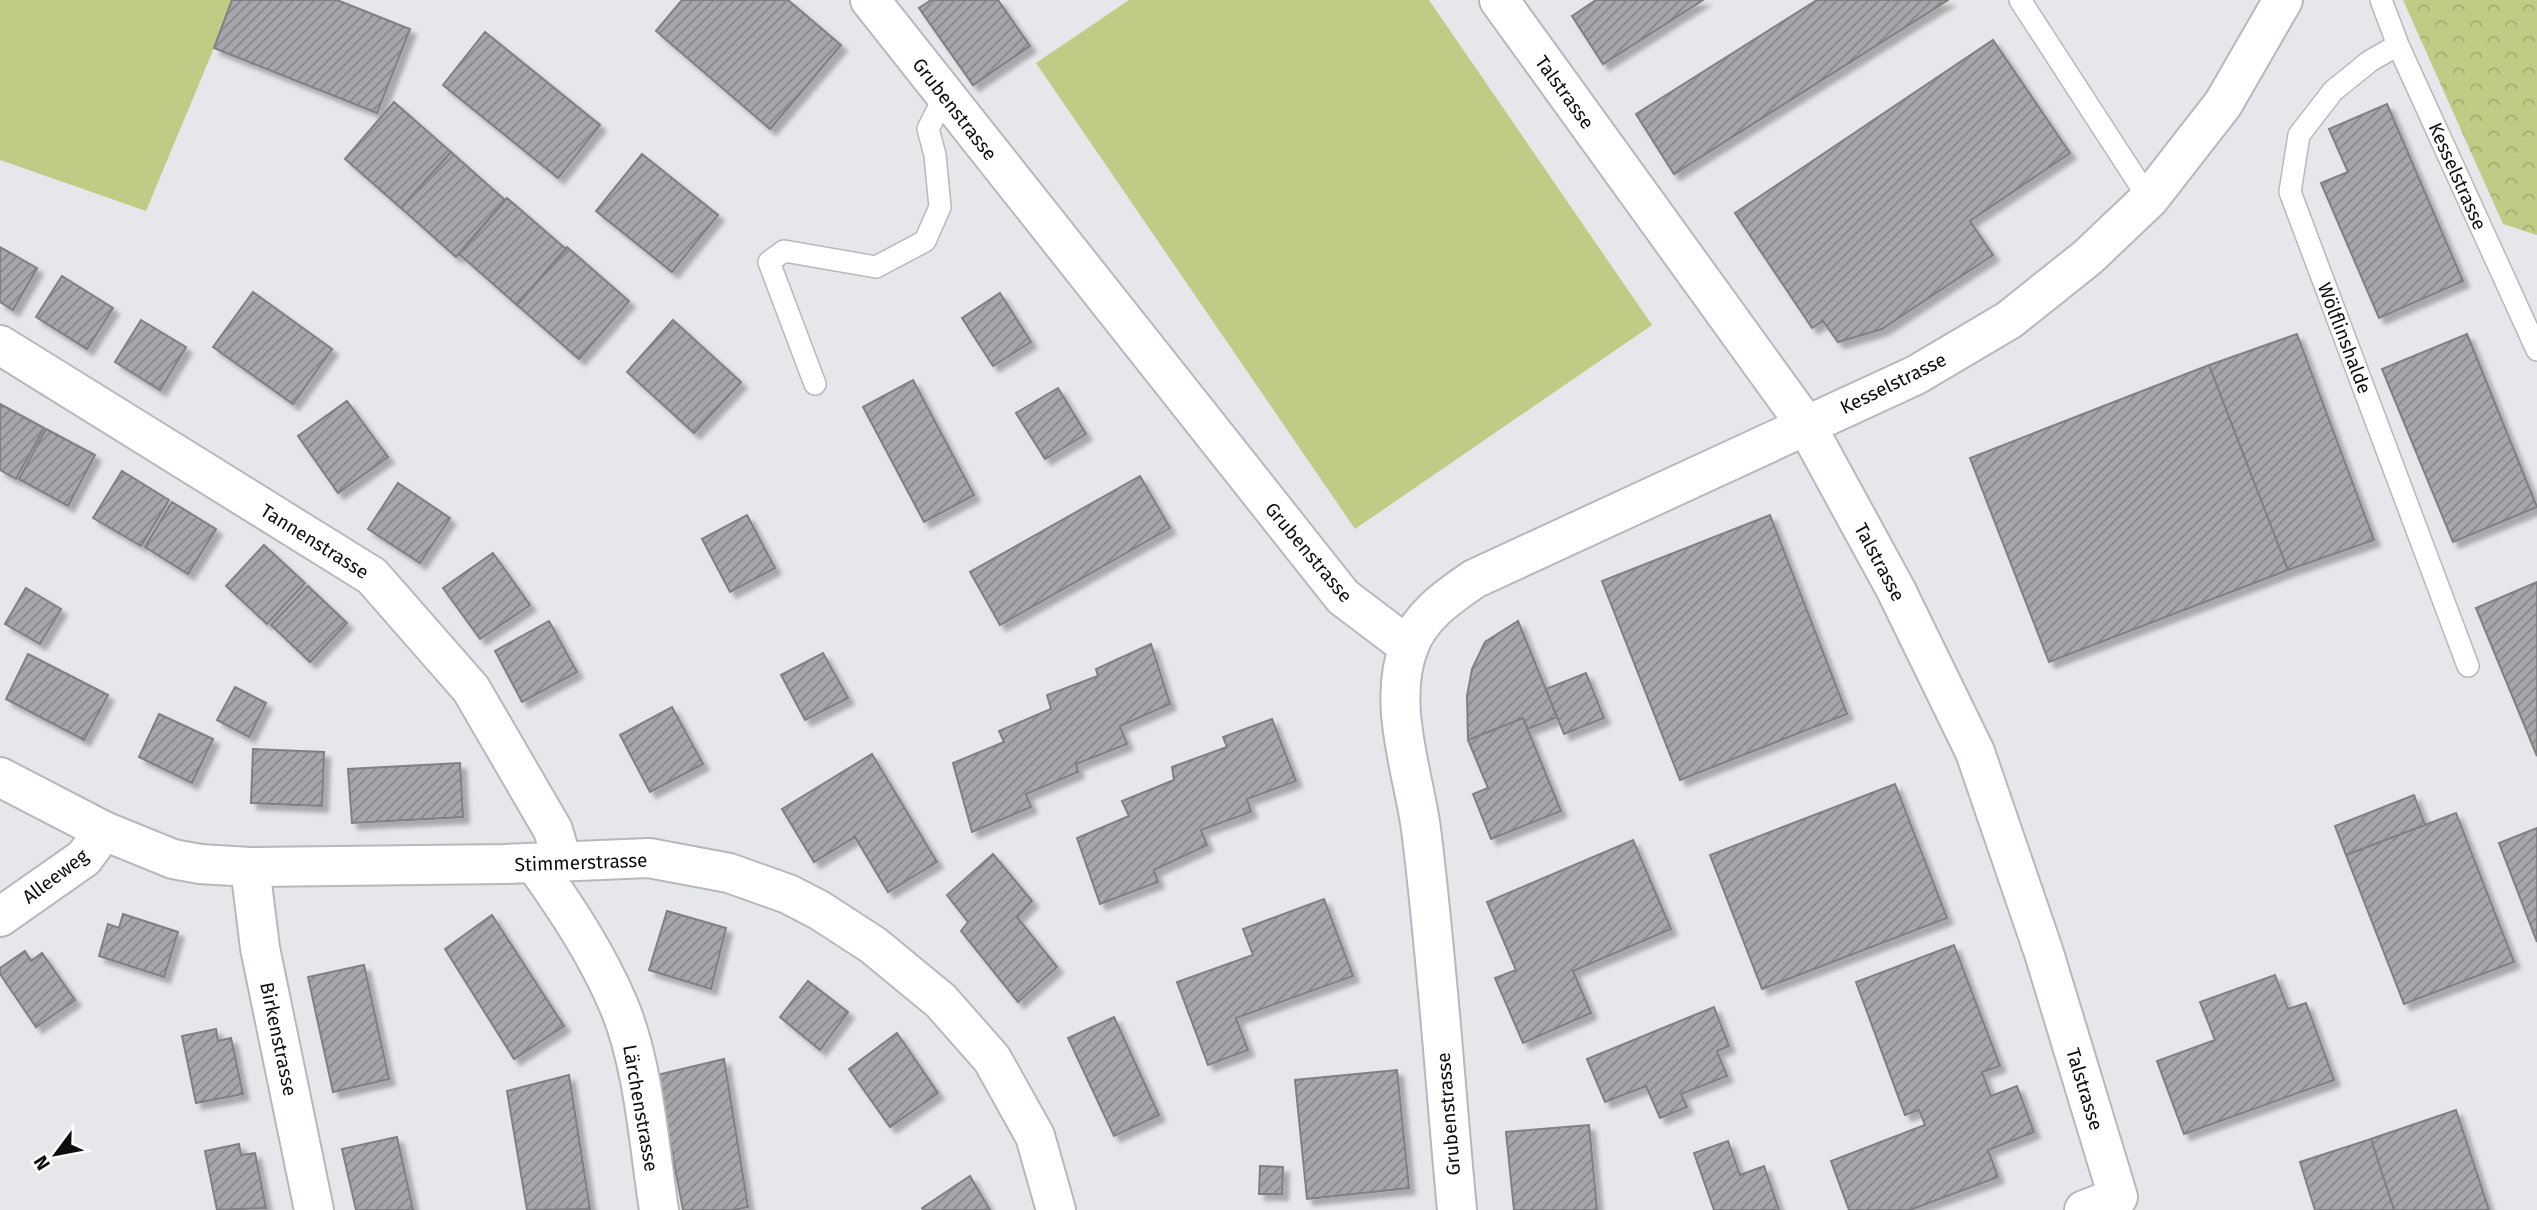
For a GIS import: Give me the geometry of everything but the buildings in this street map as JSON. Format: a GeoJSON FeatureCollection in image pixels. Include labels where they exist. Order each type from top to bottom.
{"type":"FeatureCollection","features":[{"type":"Feature","properties":{"kind":"street","name":"Talstrasse"},"geometry":{"type":"LineString","coordinates":[[1499,0],[1805,425],[1896,590],[1975,752],[2043,953],[2109,1205]]}},
{"type":"Feature","properties":{"kind":"street","name":"Kesselstrasse"},"geometry":{"type":"LineString","coordinates":[[1409,647],[1420,625],[1444,600],[1474,579],[1916,375],[2008,320],[2088,257],[2149,200],[2223,104],[2283,0]]}},
{"type":"Feature","properties":{"kind":"street","name":"Grubenstrasse"},"geometry":{"type":"LineString","coordinates":[[885,5],[944,97],[1343,597],[1409,647],[1400,705],[1421,829],[1457,1210]]}},
{"type":"Feature","properties":{"kind":"street","name":"Tannenstrasse"},"geometry":{"type":"LineString","coordinates":[[0,345],[372,576],[471,689],[553,830],[548,862]]}},
{"type":"Feature","properties":{"kind":"street","name":"Stimmerstrasse"},"geometry":{"type":"LineString","coordinates":[[0,777],[104,831],[173,859],[200,864],[250,867],[649,858],[729,873],[788,894],[820,910],[873,945],[941,1001],[992,1059],[1035,1136],[1056,1210]]}},
{"type":"Feature","properties":{"kind":"street","name":"Alleeweg"},"geometry":{"type":"LineString","coordinates":[[0,917],[84,859],[104,831]]}},
{"type":"Feature","properties":{"kind":"street","name":"Lärchenstrasse"},"geometry":{"type":"LineString","coordinates":[[548,862],[620,1007],[637,1066],[659,1210]]}},
{"type":"Feature","properties":{"kind":"street","name":"Birkenstrasse"},"geometry":{"type":"LineString","coordinates":[[250,867],[260,948],[314,1210]]}},
{"type":"Feature","properties":{"kind":"lane"},"geometry":{"type":"LineString","coordinates":[[2020,0],[2149,200]]}},
{"type":"Feature","properties":{"kind":"lane","name":"Kesselstrasse"},"geometry":{"type":"LineString","coordinates":[[2381,0],[2398,45],[2537,350]]}},
{"type":"Feature","properties":{"kind":"lane","name":"Wölflinshalde"},"geometry":{"type":"LineString","coordinates":[[2398,45],[2370,61],[2333,90],[2299,135],[2290,192],[2468,666]]}},
{"type":"Feature","properties":{"kind":"lane"},"geometry":{"type":"LineString","coordinates":[[816,384],[769,262],[784,251],[876,267],[925,241],[940,207],[935,155],[928,129],[944,97]]}},
{"type":"Feature","properties":{"kind":"green space"},"geometry":{"type":"Polygon","coordinates":[[[0,0],[234,0],[146,211],[0,160],[0,0]]]}},
{"type":"Feature","properties":{"kind":"green space"},"geometry":{"type":"Polygon","coordinates":[[[1129,0],[1429,0],[1652,325],[1355,529],[1036,63],[1129,0]]]}},
{"type":"Feature","properties":{"kind":"green space"},"geometry":{"type":"Polygon","coordinates":[[[2403,0],[2537,0],[2537,235],[2503,224],[2403,0]]]}}]}
